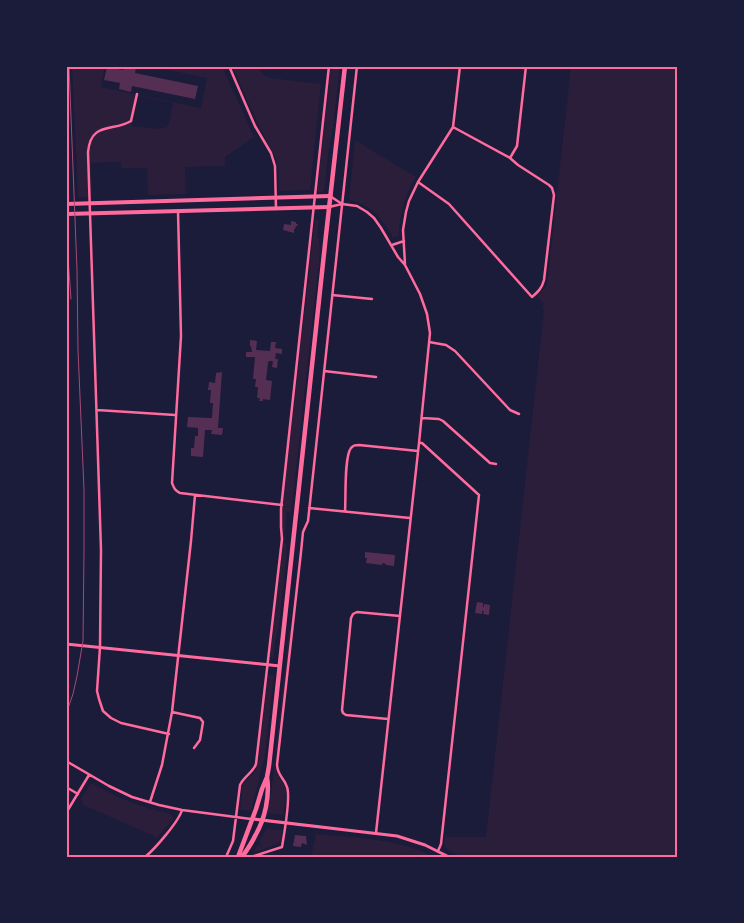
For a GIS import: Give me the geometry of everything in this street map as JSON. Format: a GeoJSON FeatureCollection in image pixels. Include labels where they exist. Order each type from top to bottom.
{"type":"FeatureCollection","features":[{"type":"Feature","properties":{"kind":"main road"},"geometry":{"type":"LineString","coordinates":[[242,857],[256,836],[262,820],[267,794],[267,777],[345,66]]}},
{"type":"Feature","properties":{"kind":"main road"},"geometry":{"type":"LineString","coordinates":[[66,204],[330,196]]}},
{"type":"Feature","properties":{"kind":"main road"},"geometry":{"type":"LineString","coordinates":[[177,201],[178,211]]}},
{"type":"Feature","properties":{"kind":"main road"},"geometry":{"type":"LineString","coordinates":[[66,214],[329,207]]}},
{"type":"Feature","properties":{"kind":"main road"},"geometry":{"type":"LineString","coordinates":[[238,857],[267,777]]}},
{"type":"Feature","properties":{"kind":"street"},"geometry":{"type":"LineString","coordinates":[[229,66],[255,126],[273,159],[275,166],[276,209]]}},
{"type":"Feature","properties":{"kind":"street"},"geometry":{"type":"LineString","coordinates":[[226,857],[233,841],[241,782],[253,771],[256,764],[282,539],[282,505],[329,66]]}},
{"type":"Feature","properties":{"kind":"street"},"geometry":{"type":"LineString","coordinates":[[251,857],[282,847],[286,823],[287,787],[279,774],[277,765],[303,532],[308,522],[310,508],[357,66]]}},
{"type":"Feature","properties":{"kind":"street"},"geometry":{"type":"LineString","coordinates":[[405,265],[403,230],[409,201],[418,182],[453,127],[460,66]]}},
{"type":"Feature","properties":{"kind":"street"},"geometry":{"type":"LineString","coordinates":[[510,158],[517,146],[526,66]]}},
{"type":"Feature","properties":{"kind":"street"},"geometry":{"type":"LineString","coordinates":[[137,94],[131,121],[125,125],[100,130],[90,142],[88,152],[101,558],[100,647],[97,691],[104,711],[111,718],[122,723],[169,734]]}},
{"type":"Feature","properties":{"kind":"street"},"geometry":{"type":"LineString","coordinates":[[418,182],[450,204],[532,297],[539,290],[544,280],[554,195],[552,188],[510,158],[453,127]]}},
{"type":"Feature","properties":{"kind":"street"},"geometry":{"type":"LineString","coordinates":[[330,196],[342,204]]}},
{"type":"Feature","properties":{"kind":"street"},"geometry":{"type":"LineString","coordinates":[[329,207],[342,204],[356,206],[371,215],[405,265],[424,305],[429,324],[422,418],[376,833]]}},
{"type":"Feature","properties":{"kind":"street"},"geometry":{"type":"LineString","coordinates":[[178,211],[181,336],[172,483],[176,491],[180,493],[282,505]]}},
{"type":"Feature","properties":{"kind":"street"},"geometry":{"type":"LineString","coordinates":[[392,245],[404,241]]}},
{"type":"Feature","properties":{"kind":"street"},"geometry":{"type":"LineString","coordinates":[[332,295],[372,299]]}},
{"type":"Feature","properties":{"kind":"street"},"geometry":{"type":"LineString","coordinates":[[429,342],[446,345],[456,350],[510,410],[519,414]]}},
{"type":"Feature","properties":{"kind":"street"},"geometry":{"type":"LineString","coordinates":[[324,371],[376,377]]}},
{"type":"Feature","properties":{"kind":"street"},"geometry":{"type":"LineString","coordinates":[[97,410],[176,415]]}},
{"type":"Feature","properties":{"kind":"street"},"geometry":{"type":"LineString","coordinates":[[422,418],[443,421],[490,463],[496,464]]}},
{"type":"Feature","properties":{"kind":"street"},"geometry":{"type":"LineString","coordinates":[[419,442],[479,495],[441,844],[438,851]]}},
{"type":"Feature","properties":{"kind":"street"},"geometry":{"type":"LineString","coordinates":[[345,512],[347,465],[351,448],[358,445],[418,451]]}},
{"type":"Feature","properties":{"kind":"street"},"geometry":{"type":"LineString","coordinates":[[150,802],[162,765],[169,734],[195,495]]}},
{"type":"Feature","properties":{"kind":"street"},"geometry":{"type":"LineString","coordinates":[[310,508],[410,518]]}},
{"type":"Feature","properties":{"kind":"street"},"geometry":{"type":"LineString","coordinates":[[388,719],[346,715],[343,713],[351,618],[357,612],[400,616]]}},
{"type":"Feature","properties":{"kind":"street"},"geometry":{"type":"LineString","coordinates":[[66,644],[280,666]]}},
{"type":"Feature","properties":{"kind":"street"},"geometry":{"type":"LineString","coordinates":[[172,712],[202,720],[200,740],[194,748]]}},
{"type":"Feature","properties":{"kind":"street"},"geometry":{"type":"LineString","coordinates":[[67,762],[121,792],[164,807],[376,833],[404,838],[449,857]]}},
{"type":"Feature","properties":{"kind":"street"},"geometry":{"type":"LineString","coordinates":[[66,813],[89,775]]}},
{"type":"Feature","properties":{"kind":"street"},"geometry":{"type":"LineString","coordinates":[[66,787],[78,794]]}},
{"type":"Feature","properties":{"kind":"street"},"geometry":{"type":"LineString","coordinates":[[146,857],[182,810]]}},
{"type":"Feature","properties":{"kind":"shaded area"},"geometry":{"type":"Polygon","coordinates":[[[72,66],[105,66],[101,87],[201,108],[207,78],[149,66],[222,66],[254,137],[225,157],[225,166],[185,167],[186,194],[148,195],[147,168],[121,168],[121,162],[91,163],[92,197],[78,197],[72,66]],[[138,96],[132,126],[159,129],[167,127],[173,103],[138,96]]]}},
{"type":"Feature","properties":{"kind":"shaded area"},"geometry":{"type":"Polygon","coordinates":[[[232,66],[257,66],[264,75],[271,78],[321,84],[310,190],[279,191],[279,173],[275,157],[232,66]]]}},
{"type":"Feature","properties":{"kind":"shaded area"},"geometry":{"type":"Polygon","coordinates":[[[331,66],[340,66],[325,187],[321,192],[317,192],[331,66]]]}},
{"type":"Feature","properties":{"kind":"shaded area"},"geometry":{"type":"Polygon","coordinates":[[[571,66],[678,66],[678,857],[459,857],[446,848],[445,837],[486,837],[544,310],[542,307],[544,304],[537,296],[547,285],[571,66]]]}},
{"type":"Feature","properties":{"kind":"shaded area"},"geometry":{"type":"Polygon","coordinates":[[[355,140],[416,177],[403,205],[399,236],[393,238],[376,213],[364,205],[349,200],[355,140]]]}},
{"type":"Feature","properties":{"kind":"shaded area"},"geometry":{"type":"Polygon","coordinates":[[[315,219],[319,220],[317,238],[319,238],[320,252],[292,507],[288,525],[290,512],[287,512],[284,543],[286,544],[287,552],[274,658],[270,657],[283,539],[282,511],[315,219]]]}},
{"type":"Feature","properties":{"kind":"shaded area"},"geometry":{"type":"Polygon","coordinates":[[[289,629],[291,629],[275,768],[285,786],[286,797],[283,815],[269,813],[268,816],[267,812],[271,795],[289,629]]]}},
{"type":"Feature","properties":{"kind":"shaded area"},"geometry":{"type":"Polygon","coordinates":[[[268,675],[274,675],[265,756],[251,810],[240,810],[243,783],[254,773],[258,763],[268,675]]]}},
{"type":"Feature","properties":{"kind":"shaded area"},"geometry":{"type":"Polygon","coordinates":[[[91,783],[150,809],[171,814],[174,818],[156,839],[154,836],[83,805],[81,799],[91,783]]]}},
{"type":"Feature","properties":{"kind":"shaded area"},"geometry":{"type":"Polygon","coordinates":[[[266,829],[282,830],[281,841],[253,853],[261,843],[259,842],[266,829]]]}},
{"type":"Feature","properties":{"kind":"shaded area"},"geometry":{"type":"Polygon","coordinates":[[[316,834],[391,842],[434,857],[311,857],[316,834]]]}},
{"type":"Feature","properties":{"kind":"building"},"geometry":{"type":"Polygon","coordinates":[[[124,66],[136,68],[135,73],[198,86],[195,99],[132,86],[131,92],[119,89],[120,83],[104,80],[107,67],[123,70],[124,66]]]}},
{"type":"Feature","properties":{"kind":"building"},"geometry":{"type":"Polygon","coordinates":[[[291,221],[298,224],[294,229],[294,233],[283,230],[284,224],[291,225],[291,221]]]}},
{"type":"Feature","properties":{"kind":"building"},"geometry":{"type":"Polygon","coordinates":[[[250,340],[257,341],[256,350],[270,351],[271,342],[276,342],[275,348],[282,349],[282,354],[276,353],[275,359],[278,359],[277,368],[272,367],[273,361],[268,363],[266,380],[272,381],[270,400],[263,399],[263,401],[259,401],[260,398],[257,398],[258,387],[255,387],[256,379],[253,379],[255,357],[246,357],[246,352],[252,352],[250,340]]]}},
{"type":"Feature","properties":{"kind":"building"},"geometry":{"type":"Polygon","coordinates":[[[222,372],[218,428],[223,428],[222,435],[211,434],[212,430],[205,430],[203,457],[191,456],[191,448],[194,448],[195,436],[198,436],[198,428],[187,427],[188,417],[212,418],[213,403],[210,403],[211,390],[208,390],[209,382],[215,383],[216,373],[222,372]]]}},
{"type":"Feature","properties":{"kind":"building"},"geometry":{"type":"Polygon","coordinates":[[[365,552],[395,555],[394,566],[382,563],[382,565],[366,563],[365,552]]]}},
{"type":"Feature","properties":{"kind":"building"},"geometry":{"type":"Polygon","coordinates":[[[477,602],[483,603],[483,607],[484,604],[490,605],[489,615],[483,614],[484,611],[482,611],[482,614],[475,613],[477,602]]]}},
{"type":"Feature","properties":{"kind":"building"},"geometry":{"type":"Polygon","coordinates":[[[295,835],[306,836],[307,845],[302,843],[301,847],[293,846],[295,835]]]}},
{"type":"Feature","properties":{"kind":"tram line"},"geometry":{"type":"LineString","coordinates":[[66,714],[73,694],[83,641],[84,551],[84,490],[69,66]]}},
{"type":"Feature","properties":{"kind":"tram line"},"geometry":{"type":"LineString","coordinates":[[66,229],[71,299]]}}]}
